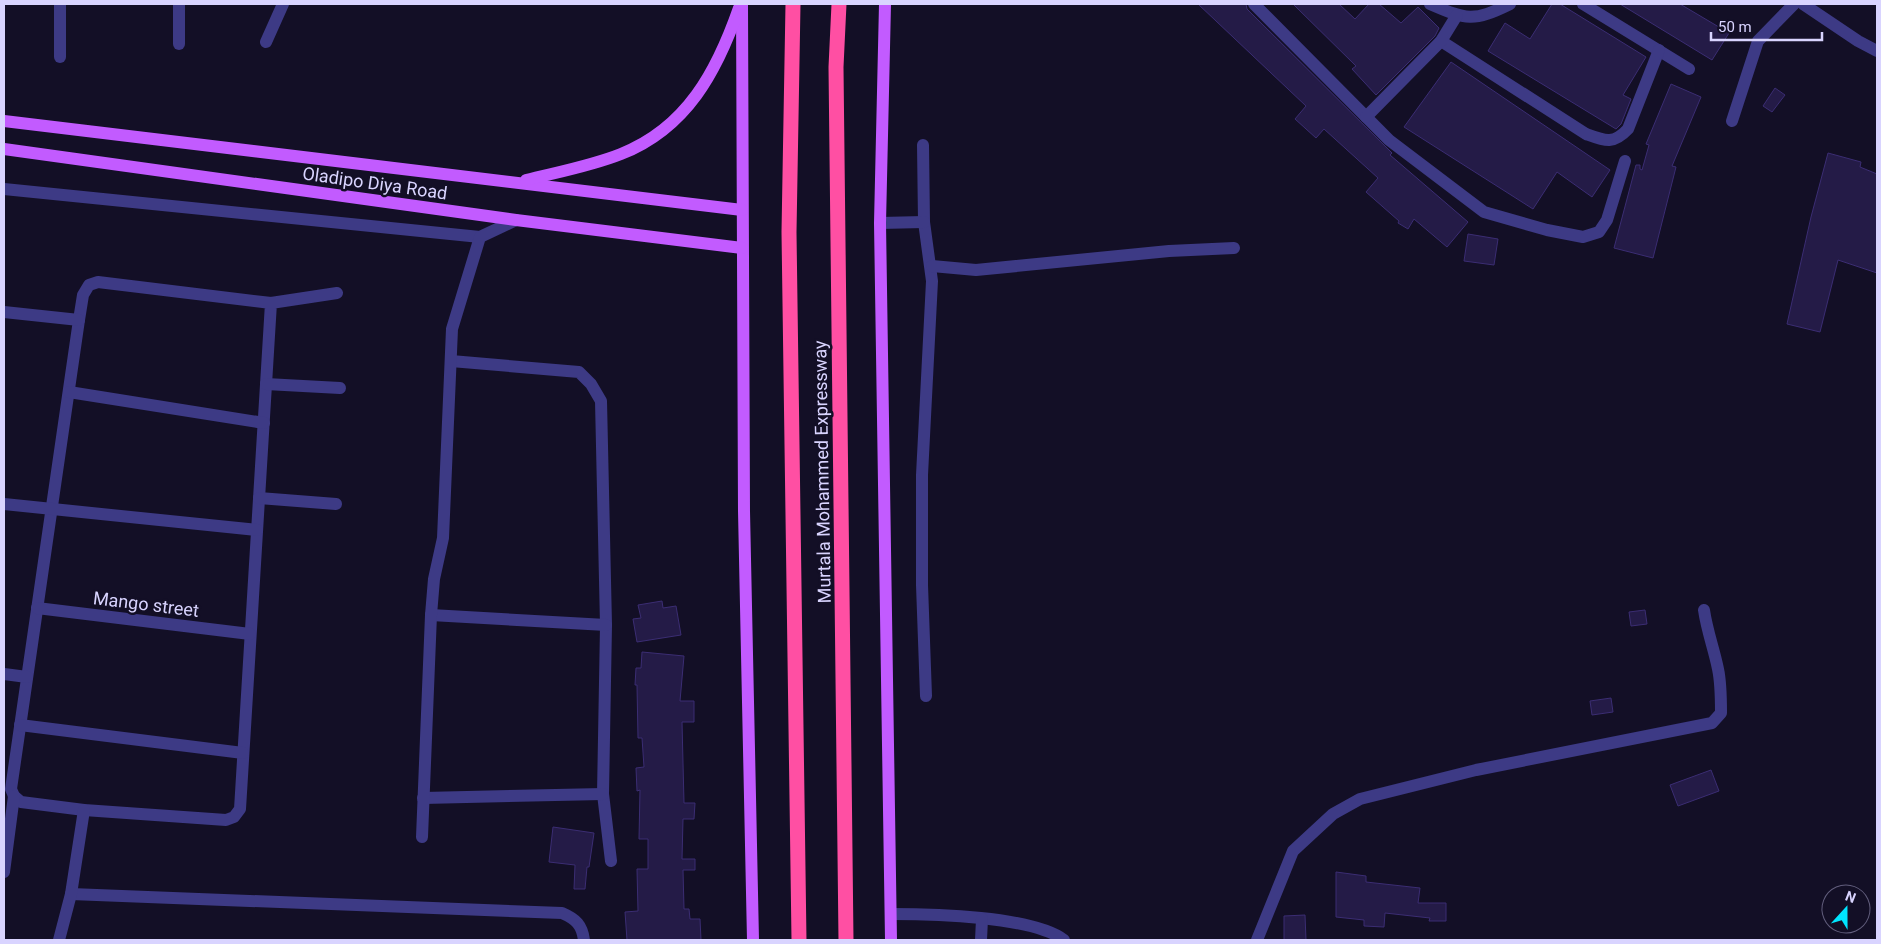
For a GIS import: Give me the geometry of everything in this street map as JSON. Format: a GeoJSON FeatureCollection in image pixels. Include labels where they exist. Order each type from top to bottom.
{"type":"FeatureCollection","features":[{"type":"Feature","properties":{"kind":"highway","name":"Murtala Mohammed Expressway"},"geometry":{"type":"LineString","coordinates":[[792,4],[789,232],[799,940]]}},
{"type":"Feature","properties":{"kind":"highway","name":"Murtala Mohammed Expressway"},"geometry":{"type":"LineString","coordinates":[[839,4],[837,86],[846,940]]}},
{"type":"Feature","properties":{"kind":"main road"},"geometry":{"type":"LineString","coordinates":[[518,182],[623,153],[655,135],[680,116],[694,102],[712,74],[725,48],[741,4]]}},
{"type":"Feature","properties":{"kind":"main road"},"geometry":{"type":"LineString","coordinates":[[741,4],[747,742],[753,940]]}},
{"type":"Feature","properties":{"kind":"main road"},"geometry":{"type":"LineString","coordinates":[[885,4],[880,223],[891,940]]}},
{"type":"Feature","properties":{"kind":"main road","name":"Oladipo Diya Road"},"geometry":{"type":"LineString","coordinates":[[4,122],[742,210]]}},
{"type":"Feature","properties":{"kind":"main road","name":"Oladipo Diya Road"},"geometry":{"type":"LineString","coordinates":[[4,149],[516,220],[742,248]]}},
{"type":"Feature","properties":{"kind":"street"},"geometry":{"type":"LineString","coordinates":[[60,4],[60,57]]}},
{"type":"Feature","properties":{"kind":"street"},"geometry":{"type":"LineString","coordinates":[[179,4],[179,44]]}},
{"type":"Feature","properties":{"kind":"street"},"geometry":{"type":"LineString","coordinates":[[266,42],[283,4]]}},
{"type":"Feature","properties":{"kind":"street"},"geometry":{"type":"LineString","coordinates":[[1254,4],[1389,140],[1484,212],[1547,230],[1583,237],[1599,232],[1607,220],[1625,161]]}},
{"type":"Feature","properties":{"kind":"street"},"geometry":{"type":"LineString","coordinates":[[1430,4],[1457,16],[1477,18],[1510,4]]}},
{"type":"Feature","properties":{"kind":"street"},"geometry":{"type":"LineString","coordinates":[[1583,4],[1689,69]]}},
{"type":"Feature","properties":{"kind":"street"},"geometry":{"type":"LineString","coordinates":[[1732,121],[1758,41],[1794,4]]}},
{"type":"Feature","properties":{"kind":"street"},"geometry":{"type":"LineString","coordinates":[[1803,4],[1858,41],[1877,50]]}},
{"type":"Feature","properties":{"kind":"street"},"geometry":{"type":"LineString","coordinates":[[1366,117],[1441,41],[1457,16]]}},
{"type":"Feature","properties":{"kind":"street"},"geometry":{"type":"LineString","coordinates":[[1441,41],[1586,134],[1605,142],[1619,138],[1628,129],[1659,50]]}},
{"type":"Feature","properties":{"kind":"street"},"geometry":{"type":"LineString","coordinates":[[922,145],[924,222],[932,266],[932,307],[922,484],[922,586],[926,696]]}},
{"type":"Feature","properties":{"kind":"street"},"geometry":{"type":"LineString","coordinates":[[4,189],[480,237],[516,220]]}},
{"type":"Feature","properties":{"kind":"street"},"geometry":{"type":"LineString","coordinates":[[880,223],[924,222]]}},
{"type":"Feature","properties":{"kind":"street"},"geometry":{"type":"LineString","coordinates":[[422,837],[431,615],[434,579],[443,538],[452,329],[480,237]]}},
{"type":"Feature","properties":{"kind":"street"},"geometry":{"type":"LineString","coordinates":[[932,266],[976,270],[1169,251],[1234,248]]}},
{"type":"Feature","properties":{"kind":"street"},"geometry":{"type":"LineString","coordinates":[[4,872],[9,796],[83,294],[89,285],[98,282],[271,303],[337,293]]}},
{"type":"Feature","properties":{"kind":"street"},"geometry":{"type":"LineString","coordinates":[[9,796],[20,802],[84,810],[226,820],[234,817],[240,809],[271,303]]}},
{"type":"Feature","properties":{"kind":"street"},"geometry":{"type":"LineString","coordinates":[[4,312],[79,320]]}},
{"type":"Feature","properties":{"kind":"street"},"geometry":{"type":"LineString","coordinates":[[451,361],[579,372],[591,384],[601,401],[606,625],[603,794],[611,861]]}},
{"type":"Feature","properties":{"kind":"street"},"geometry":{"type":"LineString","coordinates":[[266,384],[340,388]]}},
{"type":"Feature","properties":{"kind":"street"},"geometry":{"type":"LineString","coordinates":[[69,392],[264,423]]}},
{"type":"Feature","properties":{"kind":"street"},"geometry":{"type":"LineString","coordinates":[[259,498],[336,504]]}},
{"type":"Feature","properties":{"kind":"street"},"geometry":{"type":"LineString","coordinates":[[4,504],[257,530]]}},
{"type":"Feature","properties":{"kind":"street","name":"Mango street"},"geometry":{"type":"LineString","coordinates":[[37,608],[250,634]]}},
{"type":"Feature","properties":{"kind":"street"},"geometry":{"type":"LineString","coordinates":[[1257,940],[1293,852],[1333,814],[1360,799],[1401,787],[1476,770],[1712,723],[1721,713],[1721,696],[1719,670],[1707,633],[1704,610]]}},
{"type":"Feature","properties":{"kind":"street"},"geometry":{"type":"LineString","coordinates":[[431,615],[606,625]]}},
{"type":"Feature","properties":{"kind":"street"},"geometry":{"type":"LineString","coordinates":[[4,674],[27,677]]}},
{"type":"Feature","properties":{"kind":"street"},"geometry":{"type":"LineString","coordinates":[[20,725],[243,753]]}},
{"type":"Feature","properties":{"kind":"street"},"geometry":{"type":"LineString","coordinates":[[423,798],[603,794]]}},
{"type":"Feature","properties":{"kind":"street"},"geometry":{"type":"LineString","coordinates":[[59,940],[71,894],[84,810]]}},
{"type":"Feature","properties":{"kind":"street"},"geometry":{"type":"LineString","coordinates":[[71,894],[562,913],[574,918],[582,929],[584,940]]}},
{"type":"Feature","properties":{"kind":"street"},"geometry":{"type":"LineString","coordinates":[[891,914],[944,914],[982,919],[1040,928],[1064,940]]}},
{"type":"Feature","properties":{"kind":"street"},"geometry":{"type":"LineString","coordinates":[[981,940],[982,919]]}},
{"type":"Feature","properties":{"kind":"building"},"geometry":{"type":"Polygon","coordinates":[[[1198,4],[1246,4],[1247,9],[1392,153],[1390,155],[1468,222],[1447,247],[1414,219],[1408,229],[1398,223],[1399,221],[1366,192],[1378,178],[1324,129],[1316,138],[1295,119],[1306,106],[1198,4]]]}},
{"type":"Feature","properties":{"kind":"building"},"geometry":{"type":"Polygon","coordinates":[[[1293,4],[1339,4],[1355,19],[1369,4],[1379,4],[1401,23],[1418,7],[1439,28],[1435,36],[1376,95],[1352,69],[1356,66],[1293,4]]]}},
{"type":"Feature","properties":{"kind":"building"},"geometry":{"type":"Polygon","coordinates":[[[1552,4],[1560,4],[1646,57],[1623,95],[1631,99],[1621,124],[1616,129],[1488,51],[1505,23],[1530,39],[1552,4]]]}},
{"type":"Feature","properties":{"kind":"building"},"geometry":{"type":"Polygon","coordinates":[[[1620,4],[1680,4],[1729,33],[1712,60],[1620,4]]]}},
{"type":"Feature","properties":{"kind":"building"},"geometry":{"type":"Polygon","coordinates":[[[1451,62],[1610,170],[1592,197],[1557,172],[1533,209],[1404,127],[1451,62]]]}},
{"type":"Feature","properties":{"kind":"building"},"geometry":{"type":"Polygon","coordinates":[[[1671,84],[1701,97],[1672,166],[1676,167],[1653,258],[1614,248],[1636,165],[1640,165],[1642,170],[1649,145],[1646,144],[1671,84]]]}},
{"type":"Feature","properties":{"kind":"building"},"geometry":{"type":"Polygon","coordinates":[[[1775,88],[1785,95],[1772,112],[1763,106],[1775,88]]]}},
{"type":"Feature","properties":{"kind":"building"},"geometry":{"type":"Polygon","coordinates":[[[1828,153],[1861,162],[1860,167],[1877,174],[1877,273],[1838,260],[1820,332],[1787,324],[1811,217],[1828,153]]]}},
{"type":"Feature","properties":{"kind":"building"},"geometry":{"type":"Polygon","coordinates":[[[1468,234],[1498,239],[1494,265],[1464,261],[1468,234]]]}},
{"type":"Feature","properties":{"kind":"building"},"geometry":{"type":"Polygon","coordinates":[[[662,601],[663,608],[676,606],[681,635],[637,642],[633,619],[641,618],[638,605],[662,601]]]}},
{"type":"Feature","properties":{"kind":"building"},"geometry":{"type":"Polygon","coordinates":[[[1645,610],[1647,624],[1631,626],[1629,612],[1645,610]]]}},
{"type":"Feature","properties":{"kind":"building"},"geometry":{"type":"Polygon","coordinates":[[[642,652],[684,656],[680,701],[694,701],[694,722],[682,722],[684,803],[695,803],[694,819],[683,819],[682,859],[695,859],[695,870],[683,870],[684,909],[689,909],[690,919],[700,919],[701,940],[627,940],[625,912],[638,911],[637,869],[648,869],[648,839],[639,839],[640,790],[637,791],[636,768],[644,767],[642,738],[638,738],[637,685],[635,685],[636,668],[641,668],[642,652]]]}},
{"type":"Feature","properties":{"kind":"building"},"geometry":{"type":"Polygon","coordinates":[[[1611,698],[1613,712],[1592,715],[1590,701],[1611,698]]]}},
{"type":"Feature","properties":{"kind":"building"},"geometry":{"type":"Polygon","coordinates":[[[1711,770],[1719,791],[1678,806],[1670,785],[1711,770]]]}},
{"type":"Feature","properties":{"kind":"building"},"geometry":{"type":"Polygon","coordinates":[[[553,827],[594,833],[589,867],[587,867],[585,889],[574,889],[575,865],[549,862],[553,827]]]}},
{"type":"Feature","properties":{"kind":"building"},"geometry":{"type":"Polygon","coordinates":[[[1336,872],[1366,876],[1366,882],[1420,888],[1418,903],[1446,903],[1446,921],[1429,921],[1430,918],[1385,913],[1384,927],[1364,926],[1364,920],[1336,917],[1336,872]]]}},
{"type":"Feature","properties":{"kind":"building"},"geometry":{"type":"Polygon","coordinates":[[[1305,915],[1306,940],[1284,940],[1284,916],[1305,915]]]}}]}
